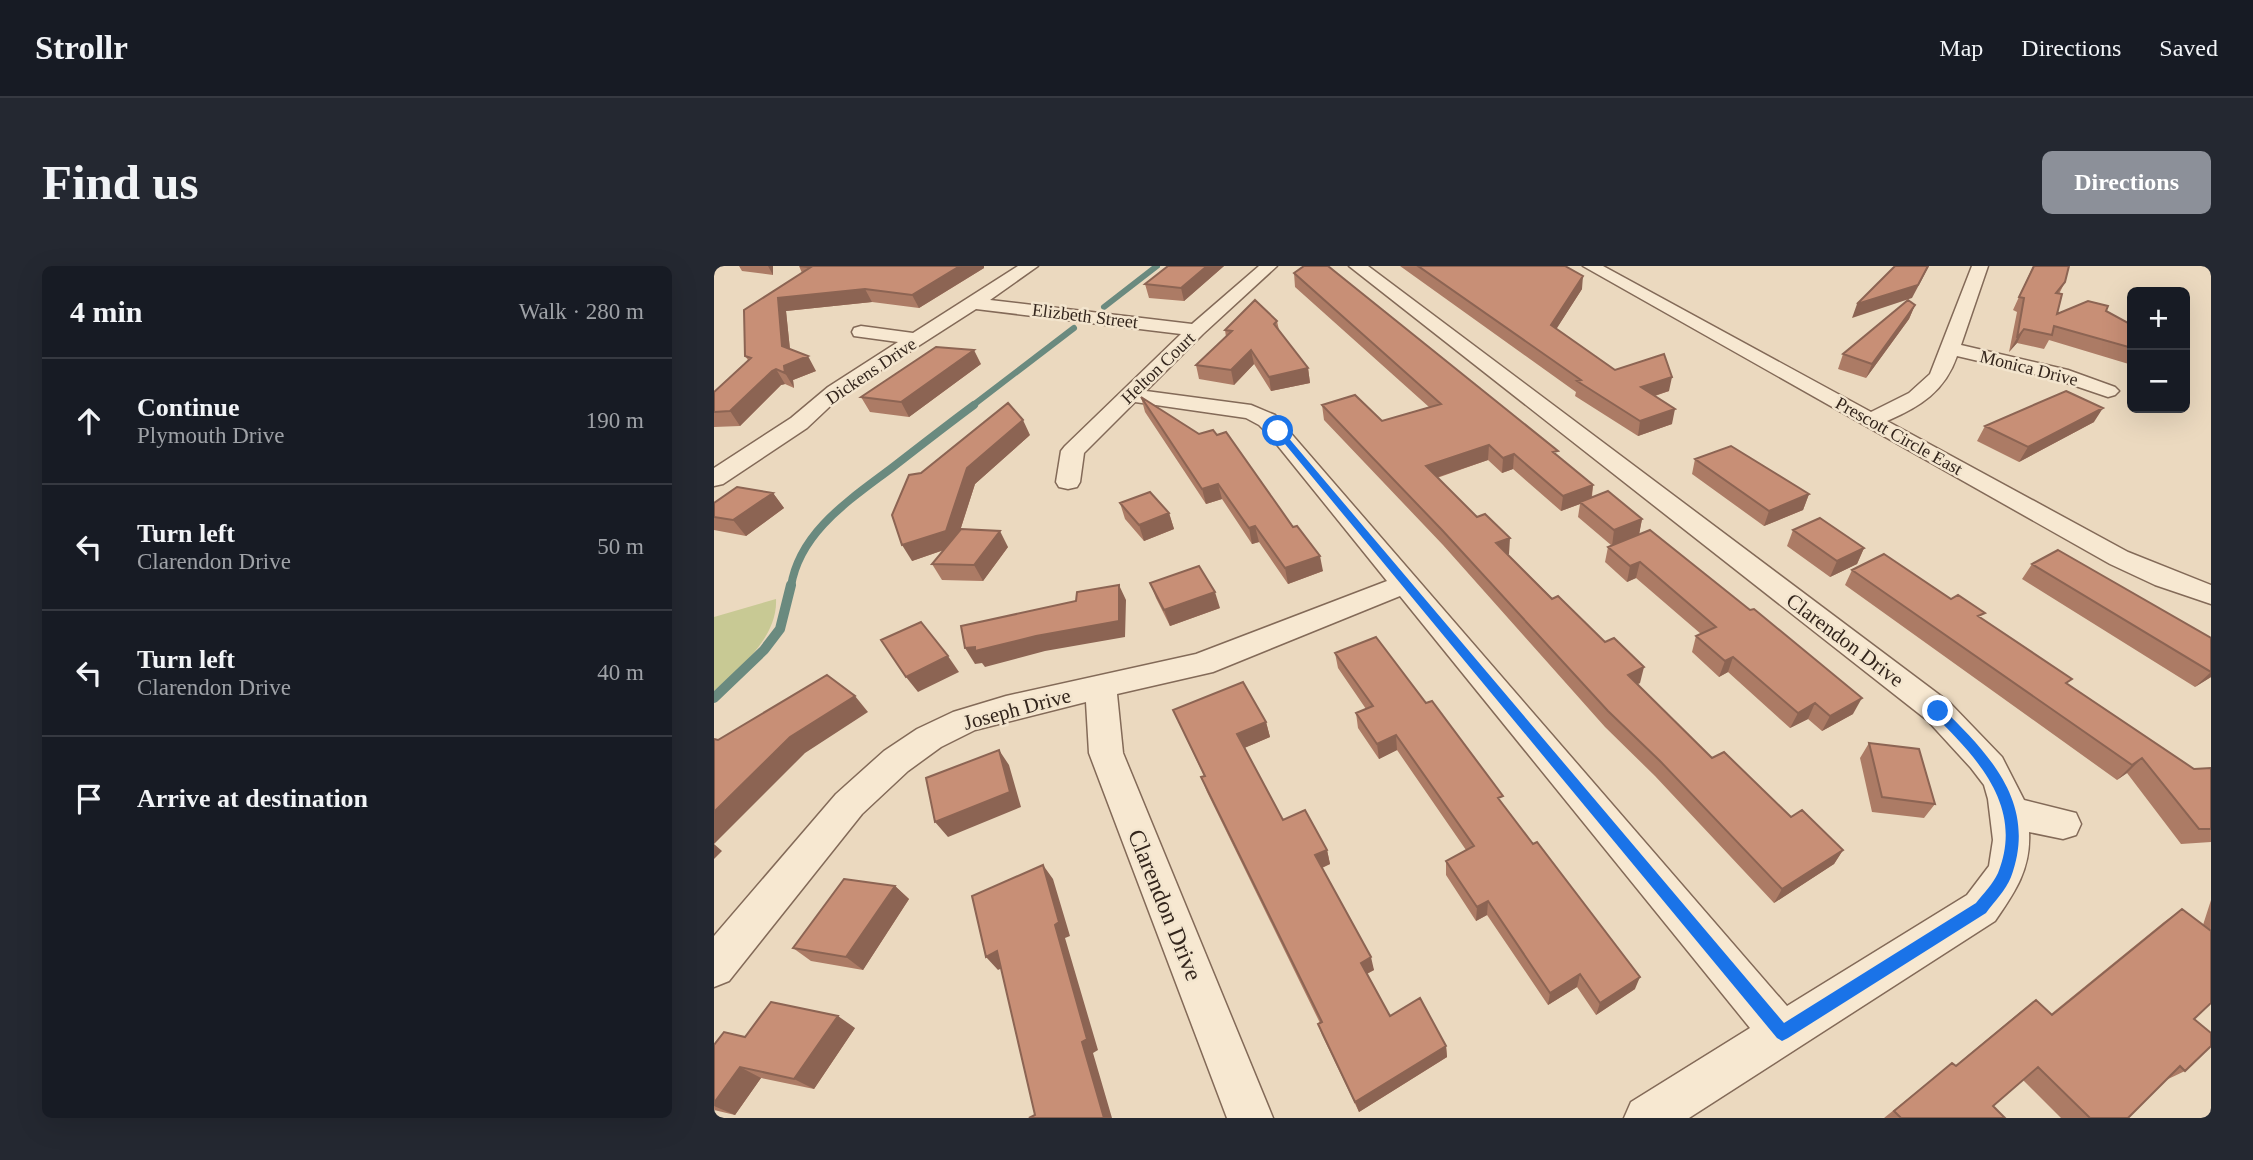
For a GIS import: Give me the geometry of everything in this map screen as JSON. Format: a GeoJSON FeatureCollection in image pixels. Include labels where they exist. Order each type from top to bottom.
{"type":"FeatureCollection","features":[{"type":"Feature","properties":{"kind":"street","name":"Dickens Drive"},"geometry":{"type":"LineString","coordinates":[[714,479],[799,424],[835,391],[1030,266]]}},
{"type":"Feature","properties":{"kind":"street","name":"Helton Court"},"geometry":{"type":"LineString","coordinates":[[1068,482],[1073,451],[1196,330],[1269,266]]}},
{"type":"Feature","properties":{"kind":"street","name":"Clarendon Drive"},"geometry":{"type":"LineString","coordinates":[[1357,266],[1938,711],[1972,745],[1998,779],[2008,812],[2012,844],[2004,877],[1981,908],[1647,1118]]}},
{"type":"Feature","properties":{"kind":"street","name":"Prescott Circle East"},"geometry":{"type":"LineString","coordinates":[[1591,266],[2119,558],[2165,579],[2211,595]]}},
{"type":"Feature","properties":{"kind":"street","name":"Monica Drive"},"geometry":{"type":"LineString","coordinates":[[1869,419],[1900,408],[1929,389],[1940,375],[1980,266]]}},
{"type":"Feature","properties":{"kind":"street","name":"Elizbeth Street"},"geometry":{"type":"LineString","coordinates":[[974,303],[1196,330]]}},
{"type":"Feature","properties":{"kind":"street"},"geometry":{"type":"LineString","coordinates":[[861,332],[918,339]]}},
{"type":"Feature","properties":{"kind":"street","name":"Monica Drive"},"geometry":{"type":"LineString","coordinates":[[1950,349],[2062,374],[2108,391]]}},
{"type":"Feature","properties":{"kind":"street"},"geometry":{"type":"LineString","coordinates":[[1130,395],[1228,407],[1251,412],[1267,420],[1782,1033]]}},
{"type":"Feature","properties":{"kind":"street","name":"Joseph Drive"},"geometry":{"type":"LineString","coordinates":[[714,967],[849,804],[895,761],[929,738],[964,721],[1006,708],[1202,664],[1405,584]]}},
{"type":"Feature","properties":{"kind":"street","name":"Clarendon Drive"},"geometry":{"type":"LineString","coordinates":[[1101,687],[1106,753],[1250,1118]]}},
{"type":"Feature","properties":{"kind":"street"},"geometry":{"type":"LineString","coordinates":[[2008,812],[2063,824]]}},
{"type":"Feature","properties":{"kind":"green space"},"geometry":{"type":"Polygon","coordinates":[[[776,599],[771,626],[756,651],[714,691],[714,617],[776,599]]]}},
{"type":"Feature","properties":{"kind":"building"},"geometry":{"type":"Polygon","coordinates":[[[800,266],[960,266],[912,295],[865,289],[778,298],[782,346],[808,356],[784,366],[785,373],[776,369],[772,371],[730,411],[714,412],[714,392],[751,358],[745,356],[744,310],[811,267],[800,266]]]}},
{"type":"Feature","properties":{"kind":"building"},"geometry":{"type":"Polygon","coordinates":[[[1168,266],[1207,266],[1181,288],[1145,284],[1168,266]]]}},
{"type":"Feature","properties":{"kind":"building"},"geometry":{"type":"Polygon","coordinates":[[[1304,266],[1328,266],[1558,451],[1553,452],[1593,485],[1563,496],[1514,454],[1503,458],[1489,445],[1426,466],[1477,517],[1485,514],[1510,538],[1496,543],[1552,599],[1558,596],[1605,642],[1614,638],[1644,667],[1628,675],[1712,758],[1724,752],[1791,817],[1802,810],[1843,850],[1782,889],[1660,761],[1608,711],[1442,530],[1322,405],[1355,395],[1382,421],[1441,404],[1294,273],[1304,266]]]}},
{"type":"Feature","properties":{"kind":"building"},"geometry":{"type":"Polygon","coordinates":[[[1418,266],[1565,266],[1583,276],[1551,325],[1615,370],[1664,354],[1672,377],[1641,387],[1675,409],[1640,421],[1577,381],[1581,380],[1418,266]]]}},
{"type":"Feature","properties":{"kind":"building"},"geometry":{"type":"Polygon","coordinates":[[[1895,266],[1928,266],[1918,285],[1857,304],[1895,266]]]}},
{"type":"Feature","properties":{"kind":"building"},"geometry":{"type":"Polygon","coordinates":[[[2034,266],[2069,266],[2065,282],[2056,293],[2062,294],[2057,314],[2088,301],[2108,306],[2106,311],[2127,322],[2127,347],[2054,326],[2052,335],[2024,329],[2017,338],[2024,298],[2019,297],[2034,266]]]}},
{"type":"Feature","properties":{"kind":"building"},"geometry":{"type":"Polygon","coordinates":[[[1255,300],[1277,321],[1274,324],[1308,368],[1269,377],[1251,350],[1231,370],[1196,365],[1232,331],[1225,330],[1255,300]]]}},
{"type":"Feature","properties":{"kind":"building"},"geometry":{"type":"Polygon","coordinates":[[[1908,300],[1915,305],[1872,364],[1843,354],[1908,300]]]}},
{"type":"Feature","properties":{"kind":"building"},"geometry":{"type":"Polygon","coordinates":[[[936,347],[974,350],[901,402],[861,397],[936,347]]]}},
{"type":"Feature","properties":{"kind":"building"},"geometry":{"type":"Polygon","coordinates":[[[2066,391],[2103,408],[2028,447],[1985,426],[2066,391]]]}},
{"type":"Feature","properties":{"kind":"building"},"geometry":{"type":"Polygon","coordinates":[[[1141,397],[1199,434],[1213,430],[1217,435],[1226,432],[1293,527],[1297,526],[1320,556],[1285,568],[1255,526],[1249,528],[1218,484],[1202,489],[1141,397]]]}},
{"type":"Feature","properties":{"kind":"building"},"geometry":{"type":"Polygon","coordinates":[[[1008,403],[1023,420],[967,468],[946,531],[902,545],[892,515],[909,475],[921,473],[1008,403]]]}},
{"type":"Feature","properties":{"kind":"building"},"geometry":{"type":"Polygon","coordinates":[[[1731,446],[1809,494],[1769,511],[1695,459],[1731,446]]]}},
{"type":"Feature","properties":{"kind":"building"},"geometry":{"type":"Polygon","coordinates":[[[737,487],[773,493],[733,520],[714,517],[714,503],[737,487]]]}},
{"type":"Feature","properties":{"kind":"building"},"geometry":{"type":"Polygon","coordinates":[[[1608,491],[1642,519],[1614,530],[1580,502],[1608,491]]]}},
{"type":"Feature","properties":{"kind":"building"},"geometry":{"type":"Polygon","coordinates":[[[1150,492],[1169,513],[1139,525],[1120,503],[1150,492]]]}},
{"type":"Feature","properties":{"kind":"building"},"geometry":{"type":"Polygon","coordinates":[[[1820,518],[1864,548],[1837,561],[1793,530],[1820,518]]]}},
{"type":"Feature","properties":{"kind":"building"},"geometry":{"type":"Polygon","coordinates":[[[961,529],[1000,531],[974,565],[932,564],[961,529]]]}},
{"type":"Feature","properties":{"kind":"building"},"geometry":{"type":"Polygon","coordinates":[[[1650,530],[1750,610],[1754,609],[1862,698],[1830,716],[1815,703],[1798,713],[1733,657],[1725,661],[1696,636],[1716,627],[1640,562],[1630,566],[1608,547],[1650,530]]]}},
{"type":"Feature","properties":{"kind":"building"},"geometry":{"type":"Polygon","coordinates":[[[2058,550],[2211,638],[2211,672],[2032,564],[2058,550]]]}},
{"type":"Feature","properties":{"kind":"building"},"geometry":{"type":"Polygon","coordinates":[[[1884,554],[1951,599],[1958,595],[1985,613],[1978,616],[2072,679],[2066,683],[2194,769],[2211,768],[2211,829],[2199,829],[2142,758],[2132,765],[1852,570],[1884,554]]]}},
{"type":"Feature","properties":{"kind":"building"},"geometry":{"type":"Polygon","coordinates":[[[1199,566],[1215,592],[1164,610],[1150,583],[1199,566]]]}},
{"type":"Feature","properties":{"kind":"building"},"geometry":{"type":"Polygon","coordinates":[[[1119,585],[1119,621],[1036,636],[975,651],[975,647],[965,648],[961,626],[1076,601],[1077,592],[1119,585]]]}},
{"type":"Feature","properties":{"kind":"building"},"geometry":{"type":"Polygon","coordinates":[[[921,622],[948,656],[906,677],[881,640],[921,622]]]}},
{"type":"Feature","properties":{"kind":"building"},"geometry":{"type":"Polygon","coordinates":[[[1376,637],[1426,703],[1432,701],[1503,796],[1498,798],[1533,844],[1537,842],[1640,977],[1600,1003],[1580,974],[1550,993],[1488,901],[1477,907],[1446,861],[1474,846],[1396,735],[1377,744],[1356,713],[1373,706],[1335,653],[1376,637]]]}},
{"type":"Feature","properties":{"kind":"building"},"geometry":{"type":"Polygon","coordinates":[[[827,675],[855,696],[790,737],[714,812],[714,739],[718,740],[827,675]]]}},
{"type":"Feature","properties":{"kind":"building"},"geometry":{"type":"Polygon","coordinates":[[[1243,682],[1266,722],[1237,734],[1283,820],[1305,810],[1327,850],[1315,855],[1371,957],[1361,963],[1390,1016],[1420,998],[1446,1046],[1355,1102],[1318,1024],[1322,1022],[1201,777],[1205,776],[1173,710],[1243,682]]]}},
{"type":"Feature","properties":{"kind":"building"},"geometry":{"type":"Polygon","coordinates":[[[1869,743],[1919,749],[1935,804],[1882,797],[1869,743]]]}},
{"type":"Feature","properties":{"kind":"building"},"geometry":{"type":"Polygon","coordinates":[[[999,750],[1010,792],[935,822],[926,778],[999,750]]]}},
{"type":"Feature","properties":{"kind":"building"},"geometry":{"type":"Polygon","coordinates":[[[1043,865],[1059,922],[1055,925],[1087,1039],[1082,1042],[1104,1118],[1029,1118],[1035,1115],[997,951],[986,957],[972,896],[1043,865]]]}},
{"type":"Feature","properties":{"kind":"building"},"geometry":{"type":"Polygon","coordinates":[[[844,879],[895,886],[846,957],[793,948],[844,879]]]}},
{"type":"Feature","properties":{"kind":"building"},"geometry":{"type":"Polygon","coordinates":[[[2182,909],[2211,931],[2211,1003],[2194,1019],[2211,1033],[2211,1046],[2185,1071],[2180,1066],[2128,1118],[2090,1118],[2038,1067],[1993,1106],[2005,1118],[1901,1118],[1894,1111],[1952,1063],[1956,1066],[2036,1000],[2052,1015],[2182,909]]]}},
{"type":"Feature","properties":{"kind":"building"},"geometry":{"type":"Polygon","coordinates":[[[771,1002],[838,1016],[794,1079],[740,1067],[714,1103],[714,1045],[724,1032],[745,1037],[771,1002]]]}},
{"type":"Feature","properties":{"kind":"waterway"},"geometry":{"type":"LineString","coordinates":[[1104,307],[1157,266]]}},
{"type":"Feature","properties":{"kind":"waterway"},"geometry":{"type":"LineString","coordinates":[[972,406],[1074,328]]}},
{"type":"Feature","properties":{"kind":"waterway"},"geometry":{"type":"LineString","coordinates":[[791,586],[796,566],[805,549],[830,518],[861,491],[974,405]]}},
{"type":"Feature","properties":{"kind":"waterway"},"geometry":{"type":"LineString","coordinates":[[714,698],[764,650],[780,629],[791,585]]}},
{"type":"Feature","properties":{"kind":"route"},"geometry":{"type":"LineString","coordinates":[[1278,431],[1782,1033],[1981,908],[2004,877],[2012,844],[2008,812],[1998,779],[1972,745],[1938,711]]}}]}
